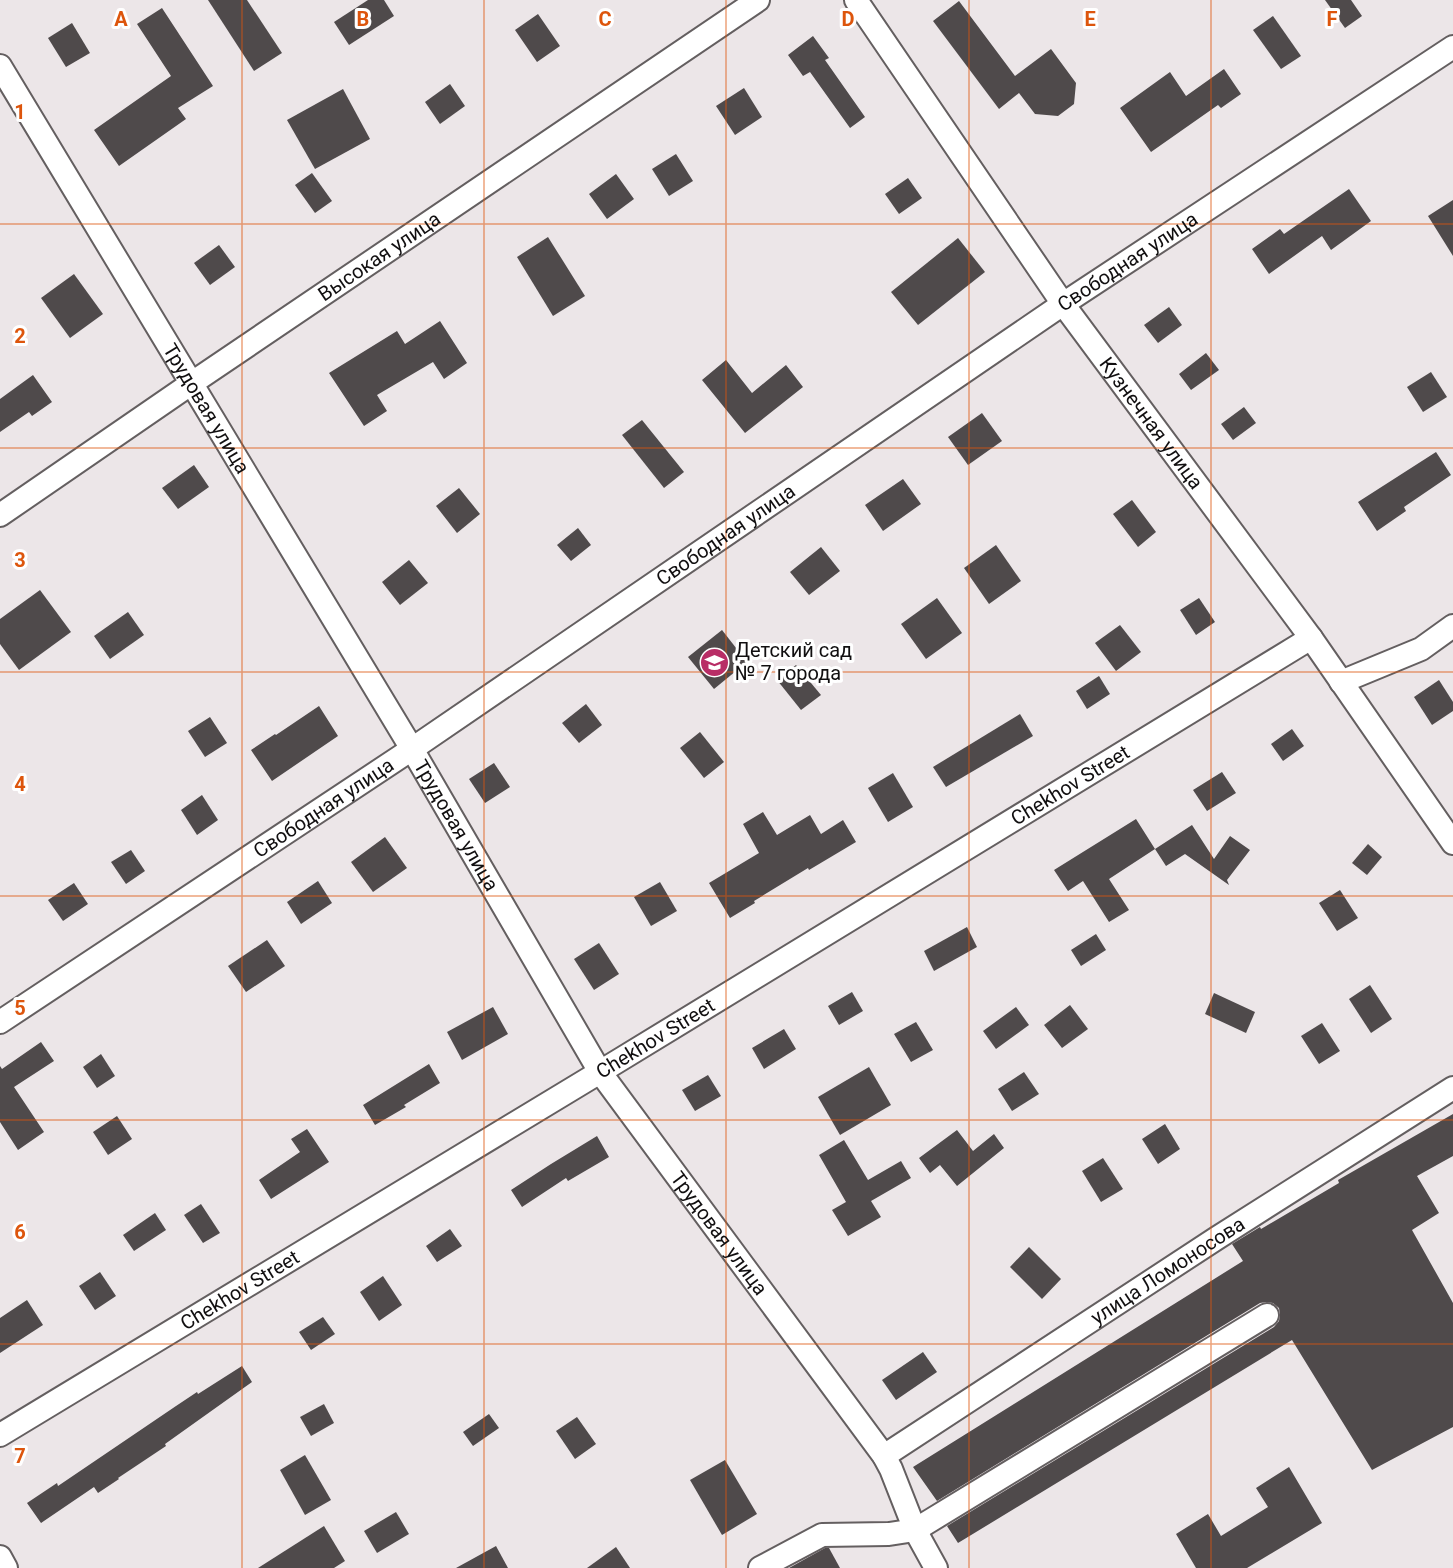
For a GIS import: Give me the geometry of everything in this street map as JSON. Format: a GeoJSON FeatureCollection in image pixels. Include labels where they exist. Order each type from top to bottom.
{"type":"FeatureCollection","features":[{"type":"Feature","properties":{"kind":"street","name":"Высокая улица"},"geometry":{"type":"LineString","coordinates":[[0,515],[192,382],[758,0]]}},
{"type":"Feature","properties":{"kind":"street","name":"Кузнечная улица"},"geometry":{"type":"LineString","coordinates":[[856,0],[1064,304],[1311,638],[1453,843]]}},
{"type":"Feature","properties":{"kind":"street","name":"Свободная улица"},"geometry":{"type":"LineString","coordinates":[[0,1022],[412,749],[1064,304],[1453,47]]}},
{"type":"Feature","properties":{"kind":"street","name":"Трудовая улица"},"geometry":{"type":"LineString","coordinates":[[0,66],[412,749],[600,1072],[884,1456],[915,1530],[936,1568]]}},
{"type":"Feature","properties":{"kind":"street"},"geometry":{"type":"LineString","coordinates":[[1341,682],[1421,649],[1453,626]]}},
{"type":"Feature","properties":{"kind":"street","name":"Chekhov Street"},"geometry":{"type":"LineString","coordinates":[[0,1436],[1311,638]]}},
{"type":"Feature","properties":{"kind":"street","name":"улица Ломоносова"},"geometry":{"type":"LineString","coordinates":[[884,1456],[1217,1238],[1453,1088]]}},
{"type":"Feature","properties":{"kind":"street"},"geometry":{"type":"LineString","coordinates":[[760,1568],[822,1535],[890,1534],[915,1530],[1267,1315]]}},
{"type":"Feature","properties":{"kind":"street"},"geometry":{"type":"LineString","coordinates":[[0,1557],[6,1568]]}},
{"type":"Feature","properties":{"kind":"building"},"geometry":{"type":"Polygon","coordinates":[[[208,0],[247,0],[282,53],[254,71],[208,0]]]}},
{"type":"Feature","properties":{"kind":"building"},"geometry":{"type":"Polygon","coordinates":[[[368,0],[384,0],[394,16],[349,45],[334,22],[368,0]]]}},
{"type":"Feature","properties":{"kind":"building"},"geometry":{"type":"Polygon","coordinates":[[[1325,0],[1351,0],[1362,16],[1345,28],[1325,0]]]}},
{"type":"Feature","properties":{"kind":"building"},"geometry":{"type":"Polygon","coordinates":[[[959,1],[1015,76],[1051,49],[1076,83],[1074,104],[1058,116],[1035,114],[1019,93],[999,109],[933,21],[959,1]]]}},
{"type":"Feature","properties":{"kind":"building"},"geometry":{"type":"Polygon","coordinates":[[[162,8],[213,86],[178,108],[186,119],[119,166],[94,130],[171,76],[137,24],[162,8]]]}},
{"type":"Feature","properties":{"kind":"building"},"geometry":{"type":"Polygon","coordinates":[[[538,14],[560,46],[537,62],[515,30],[538,14]]]}},
{"type":"Feature","properties":{"kind":"building"},"geometry":{"type":"Polygon","coordinates":[[[1273,16],[1301,56],[1281,69],[1253,30],[1273,16]]]}},
{"type":"Feature","properties":{"kind":"building"},"geometry":{"type":"Polygon","coordinates":[[[72,23],[90,53],[66,67],[48,38],[72,23]]]}},
{"type":"Feature","properties":{"kind":"building"},"geometry":{"type":"Polygon","coordinates":[[[813,36],[829,58],[825,60],[865,117],[850,128],[810,72],[803,76],[788,55],[813,36]]]}},
{"type":"Feature","properties":{"kind":"building"},"geometry":{"type":"Polygon","coordinates":[[[1224,69],[1241,94],[1221,108],[1218,105],[1151,152],[1120,108],[1170,72],[1186,96],[1224,69]]]}},
{"type":"Feature","properties":{"kind":"building"},"geometry":{"type":"Polygon","coordinates":[[[450,84],[465,106],[440,124],[425,102],[450,84]]]}},
{"type":"Feature","properties":{"kind":"building"},"geometry":{"type":"Polygon","coordinates":[[[744,88],[762,117],[735,135],[716,106],[744,88]]]}},
{"type":"Feature","properties":{"kind":"building"},"geometry":{"type":"Polygon","coordinates":[[[343,89],[370,139],[315,169],[287,120],[343,89]]]}},
{"type":"Feature","properties":{"kind":"building"},"geometry":{"type":"Polygon","coordinates":[[[676,154],[693,181],[669,196],[652,169],[676,154]]]}},
{"type":"Feature","properties":{"kind":"building"},"geometry":{"type":"Polygon","coordinates":[[[312,173],[332,201],[315,213],[295,185],[312,173]]]}},
{"type":"Feature","properties":{"kind":"building"},"geometry":{"type":"Polygon","coordinates":[[[616,174],[634,199],[607,219],[589,194],[616,174]]]}},
{"type":"Feature","properties":{"kind":"building"},"geometry":{"type":"Polygon","coordinates":[[[908,178],[922,198],[899,214],[885,194],[908,178]]]}},
{"type":"Feature","properties":{"kind":"building"},"geometry":{"type":"Polygon","coordinates":[[[1349,189],[1371,221],[1331,250],[1322,236],[1269,274],[1252,249],[1280,229],[1284,234],[1349,189]]]}},
{"type":"Feature","properties":{"kind":"building"},"geometry":{"type":"Polygon","coordinates":[[[1453,200],[1453,256],[1428,216],[1453,200]]]}},
{"type":"Feature","properties":{"kind":"building"},"geometry":{"type":"Polygon","coordinates":[[[548,237],[585,296],[553,316],[517,257],[548,237]]]}},
{"type":"Feature","properties":{"kind":"building"},"geometry":{"type":"Polygon","coordinates":[[[958,238],[985,272],[918,325],[891,292],[958,238]]]}},
{"type":"Feature","properties":{"kind":"building"},"geometry":{"type":"Polygon","coordinates":[[[219,245],[235,267],[210,285],[194,263],[219,245]]]}},
{"type":"Feature","properties":{"kind":"building"},"geometry":{"type":"Polygon","coordinates":[[[74,274],[103,314],[70,338],[41,298],[74,274]]]}},
{"type":"Feature","properties":{"kind":"building"},"geometry":{"type":"Polygon","coordinates":[[[1169,307],[1182,325],[1158,343],[1144,325],[1169,307]]]}},
{"type":"Feature","properties":{"kind":"building"},"geometry":{"type":"Polygon","coordinates":[[[440,321],[467,363],[444,379],[433,362],[377,395],[387,411],[364,426],[329,373],[397,331],[405,344],[440,321]]]}},
{"type":"Feature","properties":{"kind":"building"},"geometry":{"type":"Polygon","coordinates":[[[1206,353],[1219,370],[1191,390],[1179,374],[1206,353]]]}},
{"type":"Feature","properties":{"kind":"building"},"geometry":{"type":"Polygon","coordinates":[[[726,360],[752,393],[786,365],[803,387],[745,433],[702,380],[726,360]]]}},
{"type":"Feature","properties":{"kind":"building"},"geometry":{"type":"Polygon","coordinates":[[[1431,372],[1447,397],[1423,412],[1407,387],[1431,372]]]}},
{"type":"Feature","properties":{"kind":"building"},"geometry":{"type":"Polygon","coordinates":[[[33,375],[52,402],[32,416],[29,412],[0,432],[0,399],[33,375]]]}},
{"type":"Feature","properties":{"kind":"building"},"geometry":{"type":"Polygon","coordinates":[[[1244,407],[1256,423],[1233,440],[1221,424],[1244,407]]]}},
{"type":"Feature","properties":{"kind":"building"},"geometry":{"type":"Polygon","coordinates":[[[982,413],[1002,441],[968,465],[948,437],[982,413]]]}},
{"type":"Feature","properties":{"kind":"building"},"geometry":{"type":"Polygon","coordinates":[[[642,420],[684,472],[664,488],[622,435],[642,420]]]}},
{"type":"Feature","properties":{"kind":"building"},"geometry":{"type":"Polygon","coordinates":[[[1436,452],[1451,475],[1404,507],[1406,511],[1377,531],[1358,502],[1436,452]]]}},
{"type":"Feature","properties":{"kind":"building"},"geometry":{"type":"Polygon","coordinates":[[[194,465],[209,487],[178,509],[162,488],[194,465]]]}},
{"type":"Feature","properties":{"kind":"building"},"geometry":{"type":"Polygon","coordinates":[[[903,479],[921,504],[883,531],[865,505],[903,479]]]}},
{"type":"Feature","properties":{"kind":"building"},"geometry":{"type":"Polygon","coordinates":[[[459,488],[480,514],[457,533],[436,506],[459,488]]]}},
{"type":"Feature","properties":{"kind":"building"},"geometry":{"type":"Polygon","coordinates":[[[1132,500],[1156,532],[1138,547],[1113,514],[1132,500]]]}},
{"type":"Feature","properties":{"kind":"building"},"geometry":{"type":"Polygon","coordinates":[[[578,528],[591,545],[571,561],[557,545],[578,528]]]}},
{"type":"Feature","properties":{"kind":"building"},"geometry":{"type":"Polygon","coordinates":[[[996,545],[1021,581],[989,604],[964,568],[996,545]]]}},
{"type":"Feature","properties":{"kind":"building"},"geometry":{"type":"Polygon","coordinates":[[[821,547],[840,571],[809,595],[790,572],[821,547]]]}},
{"type":"Feature","properties":{"kind":"building"},"geometry":{"type":"Polygon","coordinates":[[[409,560],[428,583],[400,605],[382,582],[409,560]]]}},
{"type":"Feature","properties":{"kind":"building"},"geometry":{"type":"Polygon","coordinates":[[[40,590],[71,632],[19,670],[0,644],[0,619],[40,590]]]}},
{"type":"Feature","properties":{"kind":"building"},"geometry":{"type":"Polygon","coordinates":[[[937,598],[962,633],[926,659],[901,624],[937,598]]]}},
{"type":"Feature","properties":{"kind":"building"},"geometry":{"type":"Polygon","coordinates":[[[1199,598],[1215,622],[1196,635],[1180,610],[1199,598]]]}},
{"type":"Feature","properties":{"kind":"building"},"geometry":{"type":"Polygon","coordinates":[[[128,612],[144,635],[110,659],[94,636],[128,612]]]}},
{"type":"Feature","properties":{"kind":"building"},"geometry":{"type":"Polygon","coordinates":[[[1120,625],[1141,652],[1116,671],[1095,643],[1120,625]]]}},
{"type":"Feature","properties":{"kind":"building"},"geometry":{"type":"Polygon","coordinates":[[[722,630],[747,662],[714,689],[688,657],[722,630]]]}},
{"type":"Feature","properties":{"kind":"building"},"geometry":{"type":"Polygon","coordinates":[[[796,665],[821,695],[801,710],[777,680],[796,665]]]}},
{"type":"Feature","properties":{"kind":"building"},"geometry":{"type":"Polygon","coordinates":[[[1099,676],[1110,694],[1087,709],[1076,691],[1099,676]]]}},
{"type":"Feature","properties":{"kind":"building"},"geometry":{"type":"Polygon","coordinates":[[[1439,680],[1453,702],[1453,711],[1432,725],[1414,697],[1439,680]]]}},
{"type":"Feature","properties":{"kind":"building"},"geometry":{"type":"Polygon","coordinates":[[[586,704],[602,725],[579,743],[562,723],[586,704]]]}},
{"type":"Feature","properties":{"kind":"building"},"geometry":{"type":"Polygon","coordinates":[[[319,706],[338,736],[272,781],[251,750],[319,706]]]}},
{"type":"Feature","properties":{"kind":"building"},"geometry":{"type":"Polygon","coordinates":[[[1020,714],[1033,736],[946,787],[933,767],[1020,714]]]}},
{"type":"Feature","properties":{"kind":"building"},"geometry":{"type":"Polygon","coordinates":[[[210,717],[227,743],[205,757],[188,731],[210,717]]]}},
{"type":"Feature","properties":{"kind":"building"},"geometry":{"type":"Polygon","coordinates":[[[1292,729],[1304,746],[1283,761],[1271,744],[1292,729]]]}},
{"type":"Feature","properties":{"kind":"building"},"geometry":{"type":"Polygon","coordinates":[[[700,732],[724,762],[704,778],[680,748],[700,732]]]}},
{"type":"Feature","properties":{"kind":"building"},"geometry":{"type":"Polygon","coordinates":[[[494,763],[510,787],[485,803],[469,779],[494,763]]]}},
{"type":"Feature","properties":{"kind":"building"},"geometry":{"type":"Polygon","coordinates":[[[1222,772],[1236,793],[1207,811],[1193,790],[1222,772]]]}},
{"type":"Feature","properties":{"kind":"building"},"geometry":{"type":"Polygon","coordinates":[[[893,773],[913,807],[888,822],[868,788],[893,773]]]}},
{"type":"Feature","properties":{"kind":"building"},"geometry":{"type":"Polygon","coordinates":[[[202,795],[218,820],[197,835],[181,810],[202,795]]]}},
{"type":"Feature","properties":{"kind":"building"},"geometry":{"type":"Polygon","coordinates":[[[763,812],[777,835],[810,815],[821,834],[843,820],[856,842],[809,870],[808,868],[730,918],[709,883],[759,853],[743,824],[763,812]]]}},
{"type":"Feature","properties":{"kind":"building"},"geometry":{"type":"Polygon","coordinates":[[[1136,819],[1155,849],[1109,879],[1129,910],[1109,922],[1083,881],[1068,891],[1054,870],[1136,819]]]}},
{"type":"Feature","properties":{"kind":"building"},"geometry":{"type":"Polygon","coordinates":[[[1192,825],[1214,859],[1230,836],[1250,850],[1227,880],[1229,885],[1185,854],[1166,866],[1155,849],[1192,825]]]}},
{"type":"Feature","properties":{"kind":"building"},"geometry":{"type":"Polygon","coordinates":[[[385,837],[407,868],[373,892],[351,862],[385,837]]]}},
{"type":"Feature","properties":{"kind":"building"},"geometry":{"type":"Polygon","coordinates":[[[1368,844],[1382,857],[1367,875],[1352,863],[1368,844]]]}},
{"type":"Feature","properties":{"kind":"building"},"geometry":{"type":"Polygon","coordinates":[[[131,850],[145,871],[126,884],[111,862],[131,850]]]}},
{"type":"Feature","properties":{"kind":"building"},"geometry":{"type":"Polygon","coordinates":[[[318,881],[332,903],[301,924],[287,902],[318,881]]]}},
{"type":"Feature","properties":{"kind":"building"},"geometry":{"type":"Polygon","coordinates":[[[660,882],[677,911],[651,926],[634,897],[660,882]]]}},
{"type":"Feature","properties":{"kind":"building"},"geometry":{"type":"Polygon","coordinates":[[[74,883],[88,904],[63,921],[48,900],[74,883]]]}},
{"type":"Feature","properties":{"kind":"building"},"geometry":{"type":"Polygon","coordinates":[[[1340,890],[1358,918],[1337,931],[1319,903],[1340,890]]]}},
{"type":"Feature","properties":{"kind":"building"},"geometry":{"type":"Polygon","coordinates":[[[967,927],[977,947],[934,971],[924,951],[967,927]]]}},
{"type":"Feature","properties":{"kind":"building"},"geometry":{"type":"Polygon","coordinates":[[[1096,934],[1106,950],[1081,966],[1071,950],[1096,934]]]}},
{"type":"Feature","properties":{"kind":"building"},"geometry":{"type":"Polygon","coordinates":[[[267,940],[285,966],[246,992],[228,966],[267,940]]]}},
{"type":"Feature","properties":{"kind":"building"},"geometry":{"type":"Polygon","coordinates":[[[599,943],[619,974],[594,990],[574,959],[599,943]]]}},
{"type":"Feature","properties":{"kind":"building"},"geometry":{"type":"Polygon","coordinates":[[[1370,985],[1392,1019],[1371,1033],[1349,999],[1370,985]]]}},
{"type":"Feature","properties":{"kind":"building"},"geometry":{"type":"Polygon","coordinates":[[[852,992],[863,1011],[839,1025],[828,1006],[852,992]]]}},
{"type":"Feature","properties":{"kind":"building"},"geometry":{"type":"Polygon","coordinates":[[[1214,993],[1255,1012],[1246,1033],[1205,1014],[1214,993]]]}},
{"type":"Feature","properties":{"kind":"building"},"geometry":{"type":"Polygon","coordinates":[[[1070,1005],[1088,1029],[1062,1048],[1044,1025],[1070,1005]]]}},
{"type":"Feature","properties":{"kind":"building"},"geometry":{"type":"Polygon","coordinates":[[[493,1007],[508,1034],[462,1060],[447,1032],[493,1007]]]}},
{"type":"Feature","properties":{"kind":"building"},"geometry":{"type":"Polygon","coordinates":[[[1016,1007],[1029,1025],[996,1049],[983,1031],[1016,1007]]]}},
{"type":"Feature","properties":{"kind":"building"},"geometry":{"type":"Polygon","coordinates":[[[916,1022],[933,1050],[911,1062],[894,1034],[916,1022]]]}},
{"type":"Feature","properties":{"kind":"building"},"geometry":{"type":"Polygon","coordinates":[[[1322,1023],[1340,1051],[1319,1064],[1301,1036],[1322,1023]]]}},
{"type":"Feature","properties":{"kind":"building"},"geometry":{"type":"Polygon","coordinates":[[[784,1029],[796,1049],[764,1069],[752,1048],[784,1029]]]}},
{"type":"Feature","properties":{"kind":"building"},"geometry":{"type":"Polygon","coordinates":[[[41,1042],[54,1061],[14,1087],[44,1132],[18,1150],[0,1122],[0,1066],[2,1069],[41,1042]]]}},
{"type":"Feature","properties":{"kind":"building"},"geometry":{"type":"Polygon","coordinates":[[[101,1054],[115,1076],[97,1088],[83,1067],[101,1054]]]}},
{"type":"Feature","properties":{"kind":"building"},"geometry":{"type":"Polygon","coordinates":[[[429,1064],[440,1083],[375,1125],[363,1105],[429,1064]]]}},
{"type":"Feature","properties":{"kind":"building"},"geometry":{"type":"Polygon","coordinates":[[[869,1067],[891,1105],[840,1135],[818,1097],[869,1067]]]}},
{"type":"Feature","properties":{"kind":"building"},"geometry":{"type":"Polygon","coordinates":[[[1024,1072],[1039,1094],[1012,1111],[998,1089],[1024,1072]]]}},
{"type":"Feature","properties":{"kind":"building"},"geometry":{"type":"Polygon","coordinates":[[[708,1075],[721,1096],[695,1111],[682,1090],[708,1075]]]}},
{"type":"Feature","properties":{"kind":"building"},"geometry":{"type":"Polygon","coordinates":[[[1453,1114],[1453,1156],[1417,1176],[1439,1213],[1412,1230],[1453,1303],[1453,1427],[1372,1470],[1292,1340],[958,1543],[947,1526],[1274,1327],[1279,1321],[1279,1308],[1273,1303],[1260,1303],[937,1501],[913,1467],[1243,1261],[1232,1244],[1453,1114]]]}},
{"type":"Feature","properties":{"kind":"building"},"geometry":{"type":"Polygon","coordinates":[[[117,1116],[132,1139],[108,1155],[93,1132],[117,1116]]]}},
{"type":"Feature","properties":{"kind":"building"},"geometry":{"type":"Polygon","coordinates":[[[1165,1124],[1180,1149],[1158,1164],[1142,1139],[1165,1124]]]}},
{"type":"Feature","properties":{"kind":"building"},"geometry":{"type":"Polygon","coordinates":[[[307,1129],[329,1162],[271,1199],[259,1180],[300,1152],[291,1139],[307,1129]]]}},
{"type":"Feature","properties":{"kind":"building"},"geometry":{"type":"Polygon","coordinates":[[[957,1130],[973,1151],[994,1134],[1004,1148],[957,1186],[940,1165],[930,1173],[919,1158],[957,1130]]]}},
{"type":"Feature","properties":{"kind":"building"},"geometry":{"type":"Polygon","coordinates":[[[597,1136],[609,1157],[568,1181],[566,1178],[522,1207],[511,1190],[597,1136]]]}},
{"type":"Feature","properties":{"kind":"building"},"geometry":{"type":"Polygon","coordinates":[[[844,1140],[868,1180],[901,1161],[911,1178],[871,1201],[881,1217],[848,1236],[832,1210],[846,1202],[819,1155],[844,1140]]]}},
{"type":"Feature","properties":{"kind":"building"},"geometry":{"type":"Polygon","coordinates":[[[1103,1158],[1123,1189],[1101,1202],[1082,1171],[1103,1158]]]}},
{"type":"Feature","properties":{"kind":"building"},"geometry":{"type":"Polygon","coordinates":[[[201,1204],[220,1233],[203,1243],[184,1215],[201,1204]]]}},
{"type":"Feature","properties":{"kind":"building"},"geometry":{"type":"Polygon","coordinates":[[[155,1213],[166,1230],[134,1251],[123,1235],[155,1213]]]}},
{"type":"Feature","properties":{"kind":"building"},"geometry":{"type":"Polygon","coordinates":[[[450,1229],[462,1246],[437,1262],[426,1246],[450,1229]]]}},
{"type":"Feature","properties":{"kind":"building"},"geometry":{"type":"Polygon","coordinates":[[[1029,1247],[1061,1279],[1042,1299],[1010,1267],[1029,1247]]]}},
{"type":"Feature","properties":{"kind":"building"},"geometry":{"type":"Polygon","coordinates":[[[100,1272],[116,1296],[95,1310],[79,1286],[100,1272]]]}},
{"type":"Feature","properties":{"kind":"building"},"geometry":{"type":"Polygon","coordinates":[[[383,1276],[402,1305],[379,1321],[360,1292],[383,1276]]]}},
{"type":"Feature","properties":{"kind":"building"},"geometry":{"type":"Polygon","coordinates":[[[27,1300],[43,1325],[0,1353],[0,1318],[27,1300]]]}},
{"type":"Feature","properties":{"kind":"building"},"geometry":{"type":"Polygon","coordinates":[[[323,1317],[335,1334],[311,1350],[299,1332],[323,1317]]]}},
{"type":"Feature","properties":{"kind":"building"},"geometry":{"type":"Polygon","coordinates":[[[923,1352],[937,1372],[896,1400],[882,1380],[923,1352]]]}},
{"type":"Feature","properties":{"kind":"building"},"geometry":{"type":"Polygon","coordinates":[[[242,1366],[252,1382],[119,1479],[98,1493],[94,1487],[41,1523],[27,1503],[57,1483],[58,1486],[197,1392],[198,1394],[242,1366]]]}},
{"type":"Feature","properties":{"kind":"building"},"geometry":{"type":"Polygon","coordinates":[[[324,1404],[334,1423],[311,1436],[300,1417],[324,1404]]]}},
{"type":"Feature","properties":{"kind":"building"},"geometry":{"type":"Polygon","coordinates":[[[489,1414],[499,1428],[473,1446],[463,1432],[489,1414]]]}},
{"type":"Feature","properties":{"kind":"building"},"geometry":{"type":"Polygon","coordinates":[[[577,1417],[596,1444],[575,1459],[556,1431],[577,1417]]]}},
{"type":"Feature","properties":{"kind":"building"},"geometry":{"type":"Polygon","coordinates":[[[305,1455],[331,1500],[305,1515],[280,1470],[305,1455]]]}},
{"type":"Feature","properties":{"kind":"building"},"geometry":{"type":"Polygon","coordinates":[[[725,1460],[757,1514],[722,1535],[690,1480],[725,1460]]]}},
{"type":"Feature","properties":{"kind":"building"},"geometry":{"type":"Polygon","coordinates":[[[1289,1467],[1322,1523],[1247,1568],[1196,1568],[1176,1534],[1208,1514],[1221,1536],[1268,1507],[1256,1488],[1289,1467]]]}},
{"type":"Feature","properties":{"kind":"building"},"geometry":{"type":"Polygon","coordinates":[[[396,1512],[409,1534],[377,1553],[364,1531],[396,1512]]]}},
{"type":"Feature","properties":{"kind":"building"},"geometry":{"type":"Polygon","coordinates":[[[324,1526],[345,1561],[334,1568],[258,1568],[324,1526]]]}},
{"type":"Feature","properties":{"kind":"building"},"geometry":{"type":"Polygon","coordinates":[[[496,1546],[508,1568],[456,1568],[496,1546]]]}},
{"type":"Feature","properties":{"kind":"building"},"geometry":{"type":"Polygon","coordinates":[[[616,1547],[630,1568],[587,1568],[616,1547]]]}},
{"type":"Feature","properties":{"kind":"building"},"geometry":{"type":"Polygon","coordinates":[[[829,1548],[840,1568],[789,1568],[829,1548]]]}},
{"type":"Feature","properties":{"kind":"place","name":"Детский сад № 7 города"},"geometry":{"type":"Point","coordinates":[714,662]}}]}
